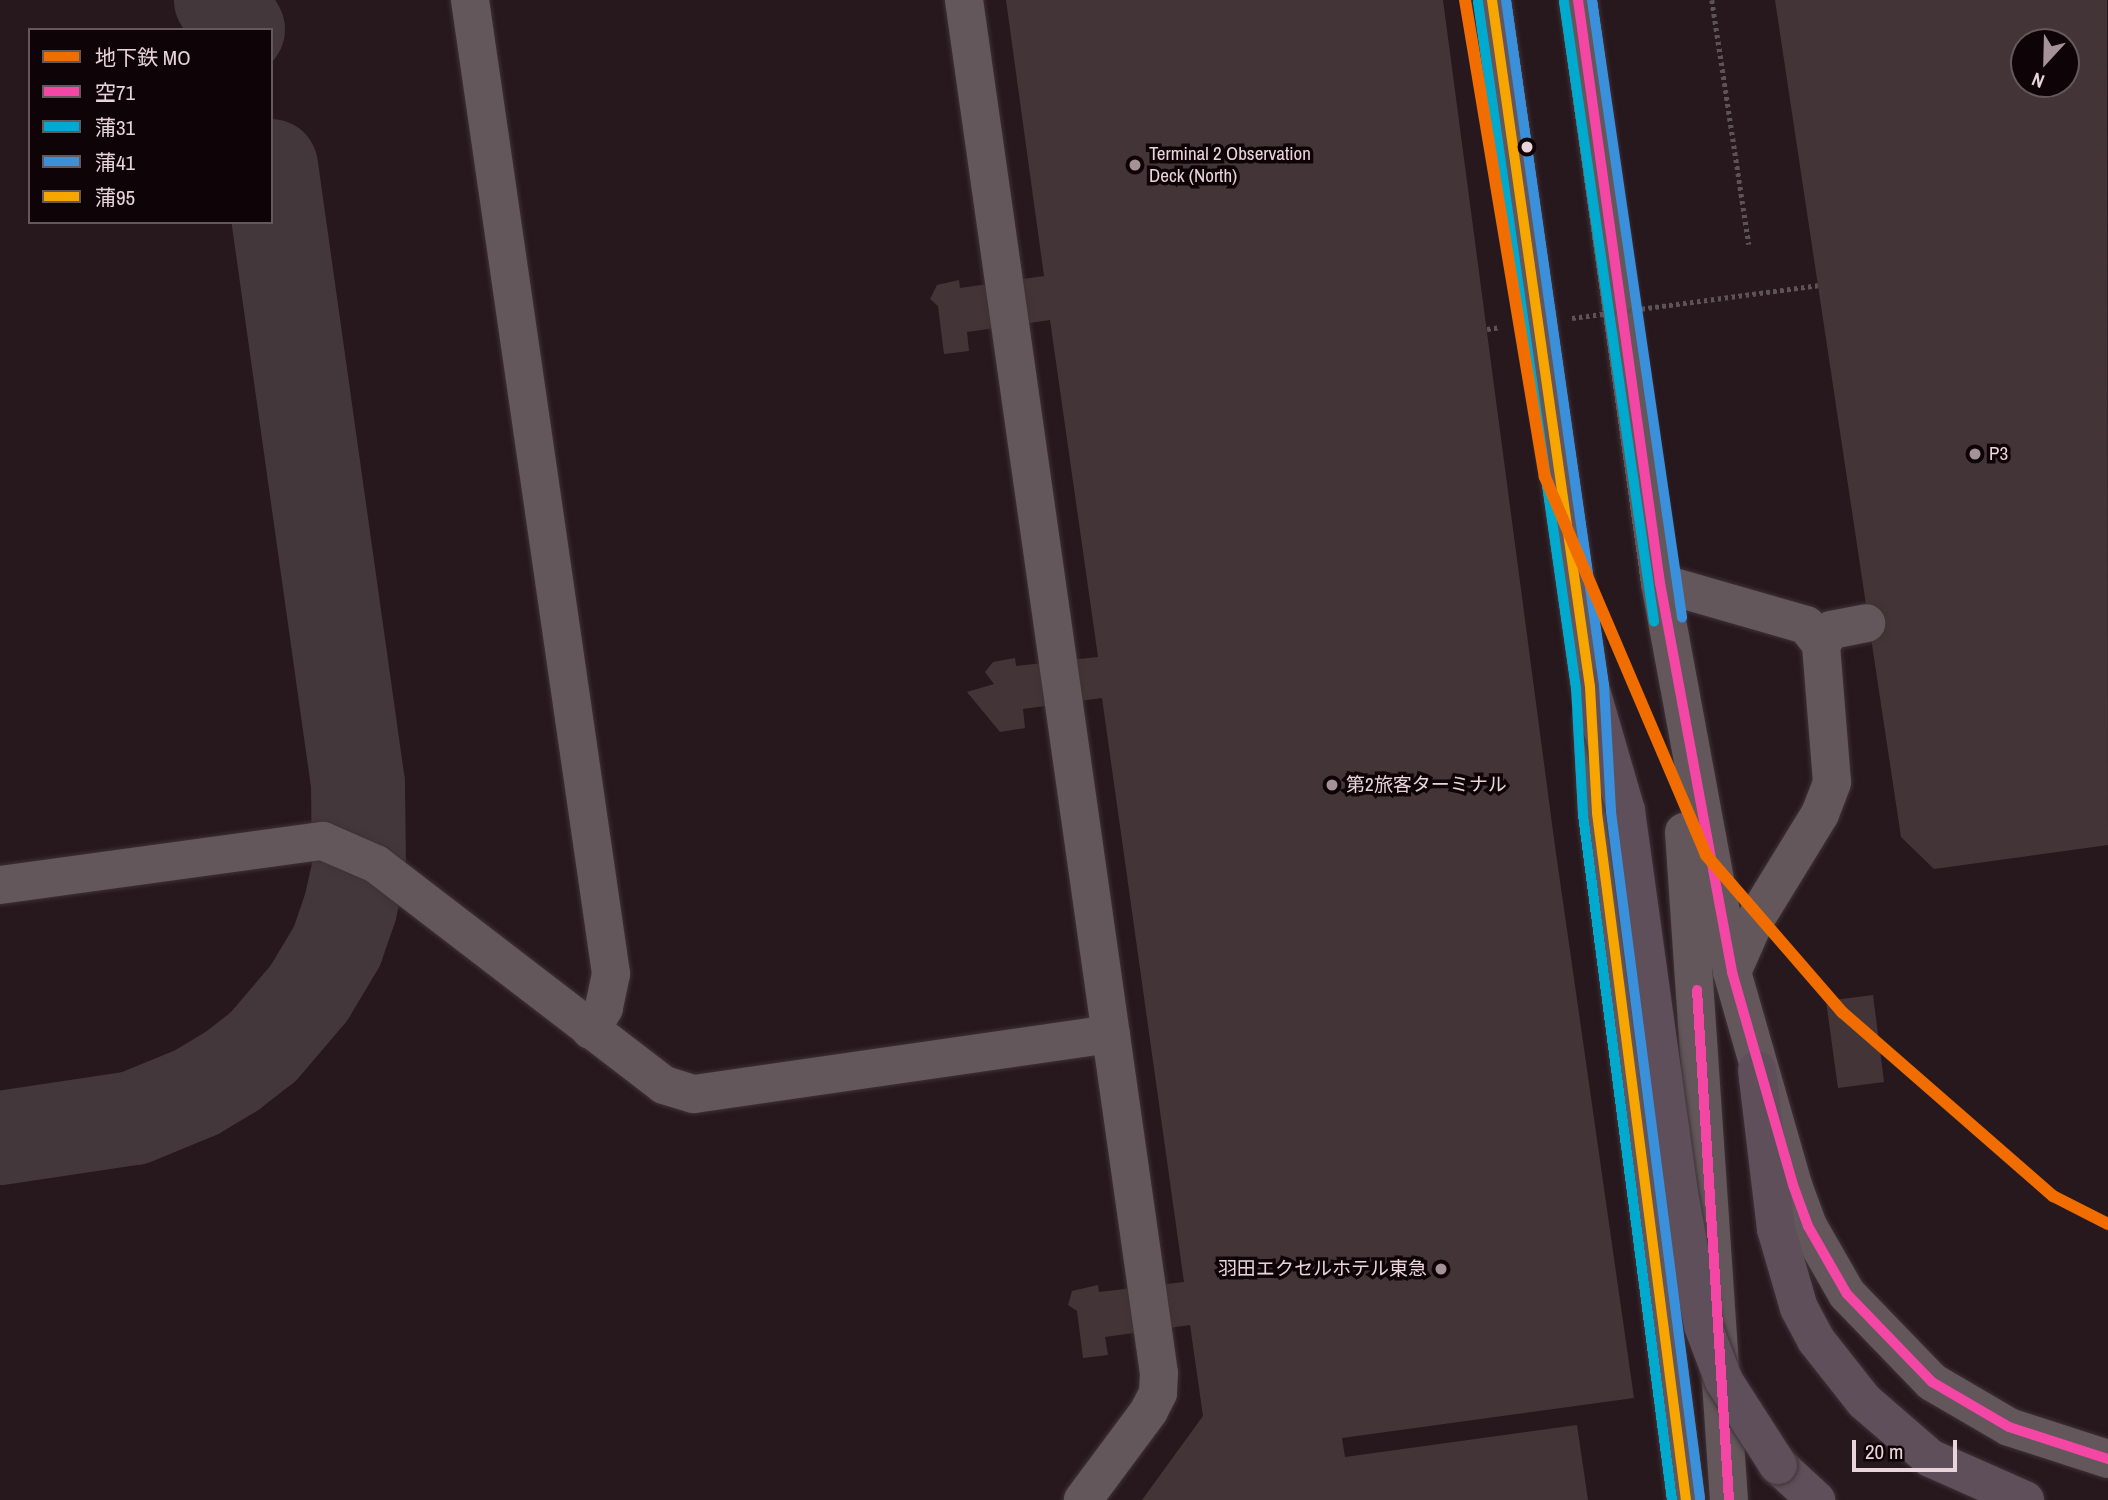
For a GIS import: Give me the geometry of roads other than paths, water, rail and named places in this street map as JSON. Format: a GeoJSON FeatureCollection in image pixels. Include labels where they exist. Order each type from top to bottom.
{"type":"FeatureCollection","features":[{"type":"Feature","properties":{"kind":"highway"},"geometry":{"type":"LineString","coordinates":[[1590,687],[1626,811],[1678,1187],[1703,1326],[1724,1381],[1778,1465],[1816,1500]]}},
{"type":"Feature","properties":{"kind":"highway"},"geometry":{"type":"LineString","coordinates":[[1757,1070],[1776,1228],[1799,1308],[1816,1340],[1864,1401],[1930,1458],[2025,1500]]}},
{"type":"Feature","properties":{"kind":"street"},"geometry":{"type":"LineString","coordinates":[[470,0],[611,974],[604,1008],[592,1030]]}},
{"type":"Feature","properties":{"kind":"street"},"geometry":{"type":"LineString","coordinates":[[964,0],[1159,1373],[1157,1393],[1149,1411],[1083,1500]]}},
{"type":"Feature","properties":{"kind":"street"},"geometry":{"type":"LineString","coordinates":[[1492,0],[1590,687],[1597,813],[1686,1500]]}},
{"type":"Feature","properties":{"kind":"street"},"geometry":{"type":"LineString","coordinates":[[1578,0],[1664,601],[1732,972],[1757,1070],[1808,1226],[1847,1294],[1932,1382],[1967,1407],[2061,1447],[2108,1459]]}},
{"type":"Feature","properties":{"kind":"street"},"geometry":{"type":"LineString","coordinates":[[1664,601],[1806,625],[1821,644],[1832,782],[1820,814],[1755,920],[1732,972]]}},
{"type":"Feature","properties":{"kind":"street"},"geometry":{"type":"LineString","coordinates":[[1664,601],[1729,1500]]}},
{"type":"Feature","properties":{"kind":"street"},"geometry":{"type":"LineString","coordinates":[[1821,644],[1831,630],[1866,623]]}},
{"type":"Feature","properties":{"kind":"street"},"geometry":{"type":"LineString","coordinates":[[0,885],[323,841],[376,864],[664,1085],[694,1094],[1111,1034]]}},
{"type":"Feature","properties":{"kind":"metro line","name":"MO"},"geometry":{"type":"LineString","coordinates":[[1465,0],[1545,477],[1706,855],[1842,1012],[2053,1196],[2108,1224]]}},
{"type":"Feature","properties":{"kind":"place","name":"Terminal 2 Observation Deck (North)"},"geometry":{"type":"Point","coordinates":[1135,165]}},
{"type":"Feature","properties":{"kind":"place","name":"P3"},"geometry":{"type":"Point","coordinates":[1975,454]}},
{"type":"Feature","properties":{"kind":"place","name":"第2旅客ターミナル"},"geometry":{"type":"Point","coordinates":[1332,785]}},
{"type":"Feature","properties":{"kind":"place","name":"羽田エクセルホテル東急"},"geometry":{"type":"Point","coordinates":[1441,1269]}}]}
